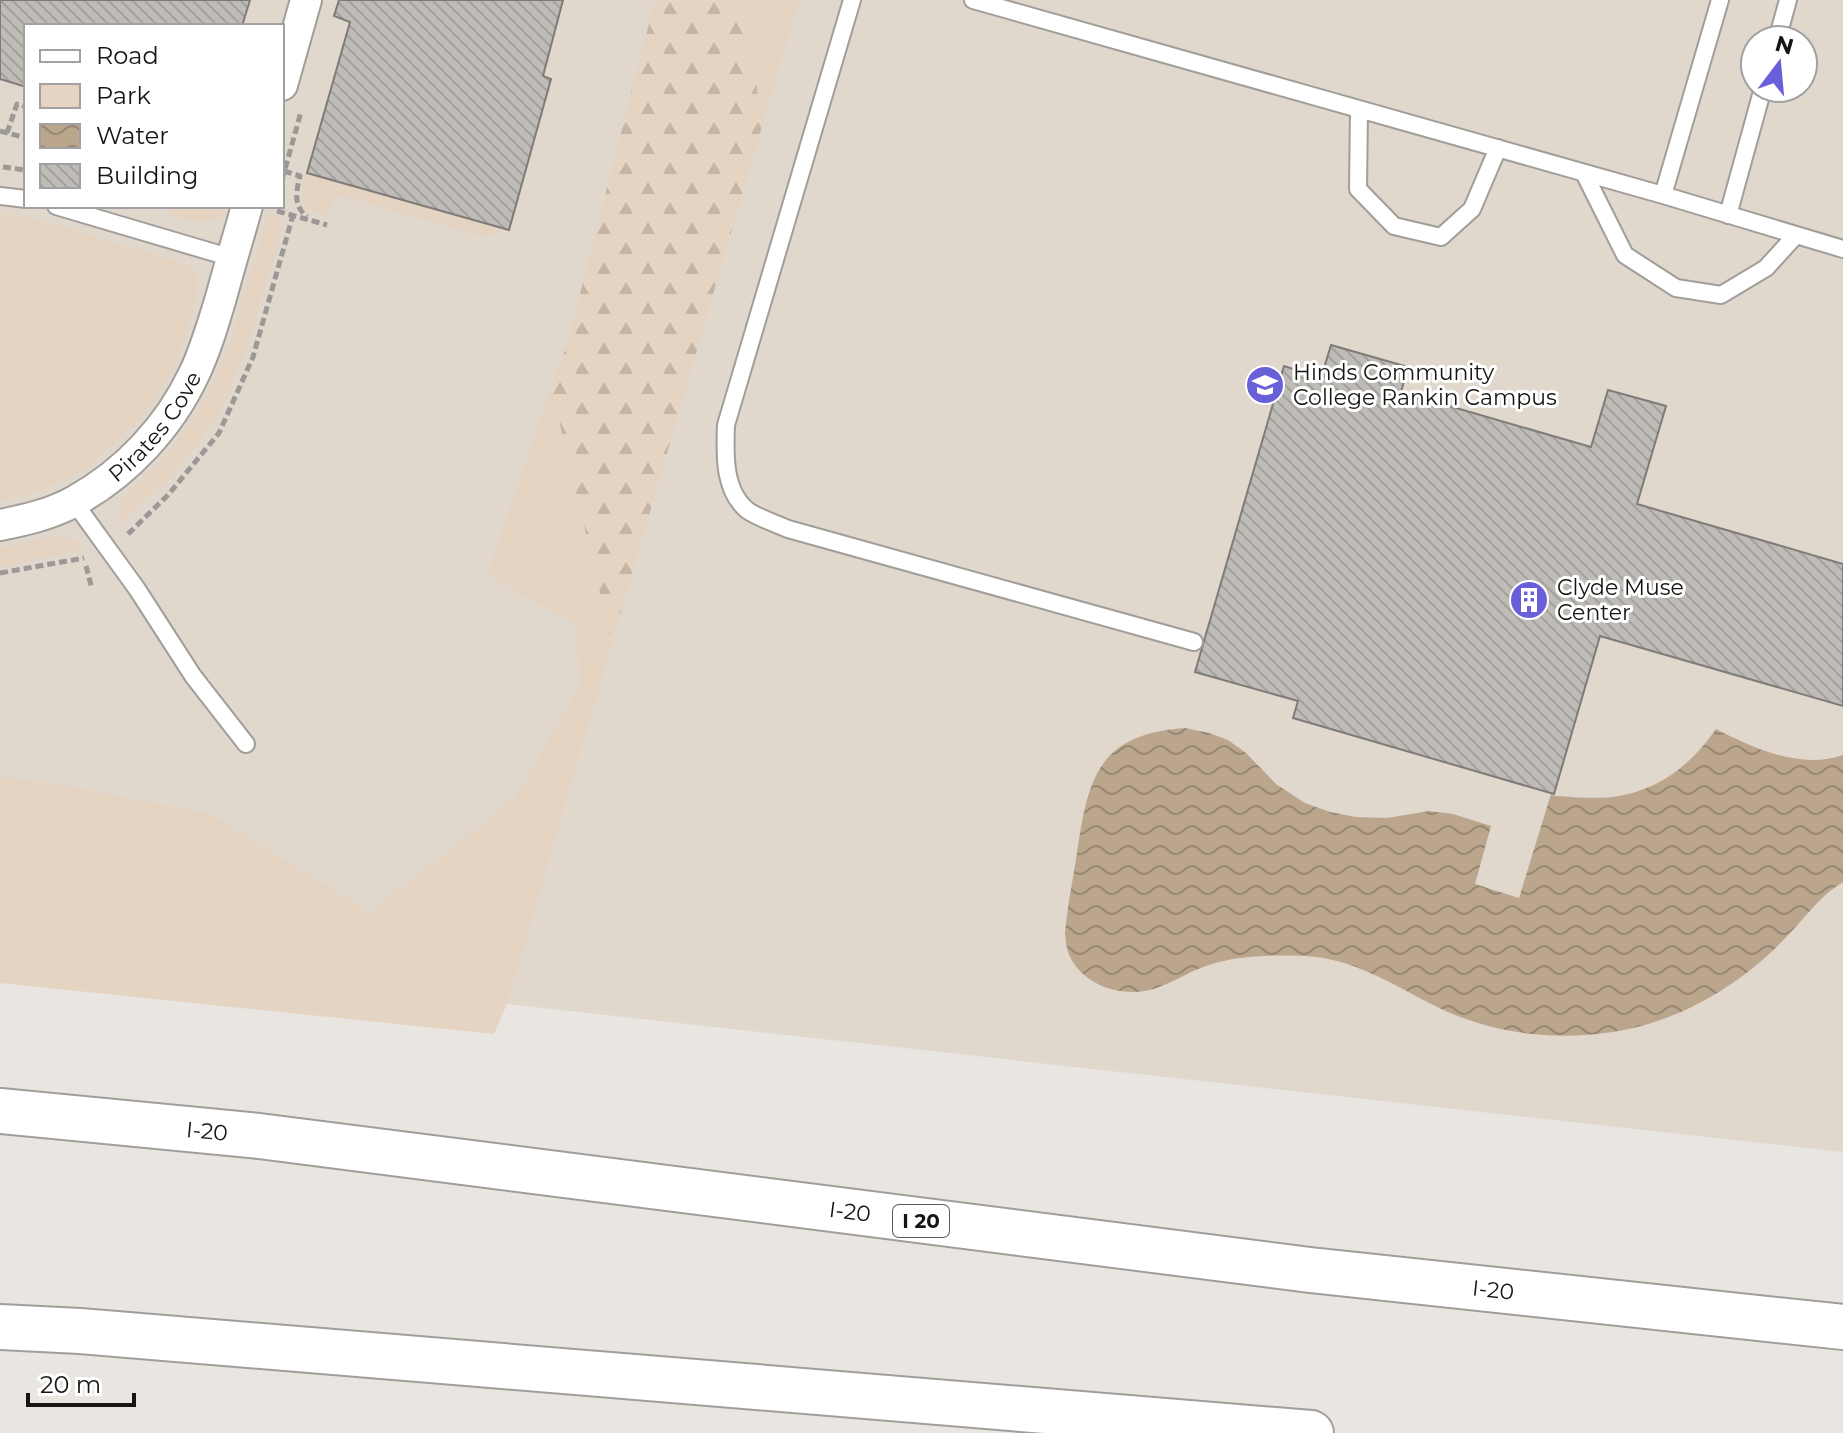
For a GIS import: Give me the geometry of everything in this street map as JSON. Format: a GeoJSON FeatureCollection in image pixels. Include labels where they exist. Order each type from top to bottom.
{"type":"FeatureCollection","features":[{"type":"Feature","properties":{"kind":"highway","name":"I-20"},"geometry":{"type":"LineString","coordinates":[[0,1111],[259,1136],[1310,1270],[1843,1327]]}},
{"type":"Feature","properties":{"kind":"highway"},"geometry":{"type":"LineString","coordinates":[[0,1327],[80,1331],[1311,1433]]}},
{"type":"Feature","properties":{"kind":"street"},"geometry":{"type":"LineString","coordinates":[[284,78],[306,0]]}},
{"type":"Feature","properties":{"kind":"street","name":"Pirates Cove"},"geometry":{"type":"LineString","coordinates":[[0,525],[50,513],[74,502],[99,486],[140,451],[160,429],[181,399],[208,341],[246,208]]}},
{"type":"Feature","properties":{"kind":"lane"},"geometry":{"type":"LineString","coordinates":[[852,0],[726,425],[725,464],[734,494],[747,511],[788,529],[1194,642]]}},
{"type":"Feature","properties":{"kind":"lane"},"geometry":{"type":"LineString","coordinates":[[973,0],[1843,249]]}},
{"type":"Feature","properties":{"kind":"lane"},"geometry":{"type":"LineString","coordinates":[[1663,195],[1720,0]]}},
{"type":"Feature","properties":{"kind":"lane"},"geometry":{"type":"LineString","coordinates":[[1781,24],[1788,0]]}},
{"type":"Feature","properties":{"kind":"lane"},"geometry":{"type":"LineString","coordinates":[[1728,215],[1759,104]]}},
{"type":"Feature","properties":{"kind":"lane"},"geometry":{"type":"LineString","coordinates":[[1359,110],[1358,189],[1394,226],[1441,237],[1472,209],[1498,148]]}},
{"type":"Feature","properties":{"kind":"lane"},"geometry":{"type":"LineString","coordinates":[[1584,173],[1625,255],[1676,288],[1721,295],[1766,268],[1796,235]]}},
{"type":"Feature","properties":{"kind":"lane"},"geometry":{"type":"LineString","coordinates":[[0,196],[24,199]]}},
{"type":"Feature","properties":{"kind":"lane"},"geometry":{"type":"LineString","coordinates":[[63,208],[232,258]]}},
{"type":"Feature","properties":{"kind":"lane"},"geometry":{"type":"LineString","coordinates":[[74,502],[137,589],[193,676],[246,744]]}},
{"type":"Feature","properties":{"kind":"path"},"geometry":{"type":"LineString","coordinates":[[7,133],[17,104],[24,106]]}},
{"type":"Feature","properties":{"kind":"path"},"geometry":{"type":"LineString","coordinates":[[0,131],[24,137]]}},
{"type":"Feature","properties":{"kind":"path"},"geometry":{"type":"LineString","coordinates":[[284,171],[300,176],[296,200],[300,211],[311,220]]}},
{"type":"Feature","properties":{"kind":"path"},"geometry":{"type":"LineString","coordinates":[[293,215],[327,225]]}},
{"type":"Feature","properties":{"kind":"path"},"geometry":{"type":"LineString","coordinates":[[0,573],[84,557],[92,589]]}},
{"type":"Feature","properties":{"kind":"shaded area","name":"Hinds Community College Rankin Campus"},"geometry":{"type":"Polygon","coordinates":[[[0,0],[1843,0],[1843,1152],[507,1004],[0,890],[0,0]]]}},
{"type":"Feature","properties":{"kind":"green space"},"geometry":{"type":"Polygon","coordinates":[[[655,0],[745,0],[762,126],[612,643],[551,387],[567,345],[655,0]]]}},
{"type":"Feature","properties":{"kind":"green space"},"geometry":{"type":"Polygon","coordinates":[[[745,0],[799,0],[762,126],[745,0]]]}},
{"type":"Feature","properties":{"kind":"green space"},"geometry":{"type":"Polygon","coordinates":[[[307,173],[500,227],[498,232],[481,236],[335,194],[328,215],[302,203],[307,173]]]}},
{"type":"Feature","properties":{"kind":"green space"},"geometry":{"type":"Polygon","coordinates":[[[172,208],[223,208],[219,217],[213,220],[188,220],[170,214],[172,208]]]}},
{"type":"Feature","properties":{"kind":"green space"},"geometry":{"type":"Polygon","coordinates":[[[268,214],[281,218],[283,226],[249,341],[222,409],[171,477],[118,526],[118,512],[123,499],[169,454],[208,394],[229,345],[268,214]]]}},
{"type":"Feature","properties":{"kind":"green space"},"geometry":{"type":"Polygon","coordinates":[[[0,215],[28,217],[187,264],[198,276],[197,299],[174,371],[140,419],[84,470],[42,489],[0,502],[0,215]]]}},
{"type":"Feature","properties":{"kind":"green space"},"geometry":{"type":"Polygon","coordinates":[[[551,387],[612,643],[507,1004],[494,1034],[0,983],[0,777],[65,786],[210,814],[370,913],[516,798],[580,685],[576,624],[487,575],[551,387]]]}},
{"type":"Feature","properties":{"kind":"green space"},"geometry":{"type":"Polygon","coordinates":[[[61,535],[79,542],[84,549],[0,567],[0,548],[61,535]]]}},
{"type":"Feature","properties":{"kind":"water"},"geometry":{"type":"Polygon","coordinates":[[[1185,728],[1228,740],[1246,753],[1276,784],[1305,803],[1330,812],[1387,818],[1429,811],[1453,814],[1491,826],[1475,884],[1519,898],[1551,794],[1606,798],[1645,789],[1684,765],[1716,729],[1778,755],[1811,760],[1843,755],[1843,882],[1821,899],[1760,962],[1706,1000],[1645,1025],[1592,1035],[1538,1034],[1484,1025],[1433,1005],[1355,967],[1305,956],[1232,959],[1203,967],[1146,991],[1106,988],[1083,974],[1074,964],[1065,934],[1086,803],[1102,765],[1115,750],[1156,732],[1185,728]]]}},
{"type":"Feature","properties":{"kind":"building"},"geometry":{"type":"Polygon","coordinates":[[[0,0],[250,0],[243,24],[24,24],[24,86],[0,79],[0,0]]]}},
{"type":"Feature","properties":{"kind":"building"},"geometry":{"type":"Polygon","coordinates":[[[339,0],[563,0],[543,76],[551,79],[509,230],[307,173],[350,22],[334,16],[339,0]]]}},
{"type":"Feature","properties":{"kind":"building","name":"Clyde Muse Center"},"geometry":{"type":"Polygon","coordinates":[[[1331,345],[1408,367],[1401,392],[1591,447],[1608,390],[1666,406],[1637,504],[1843,564],[1843,706],[1600,636],[1554,794],[1293,718],[1298,701],[1195,672],[1284,366],[1321,378],[1331,345]]]}},
{"type":"Feature","properties":{"kind":"place","name":"Hinds Community College Rankin Campus"},"geometry":{"type":"Point","coordinates":[1265,385]}},
{"type":"Feature","properties":{"kind":"place","name":"Clyde Muse Center"},"geometry":{"type":"Point","coordinates":[1529,600]}}]}
